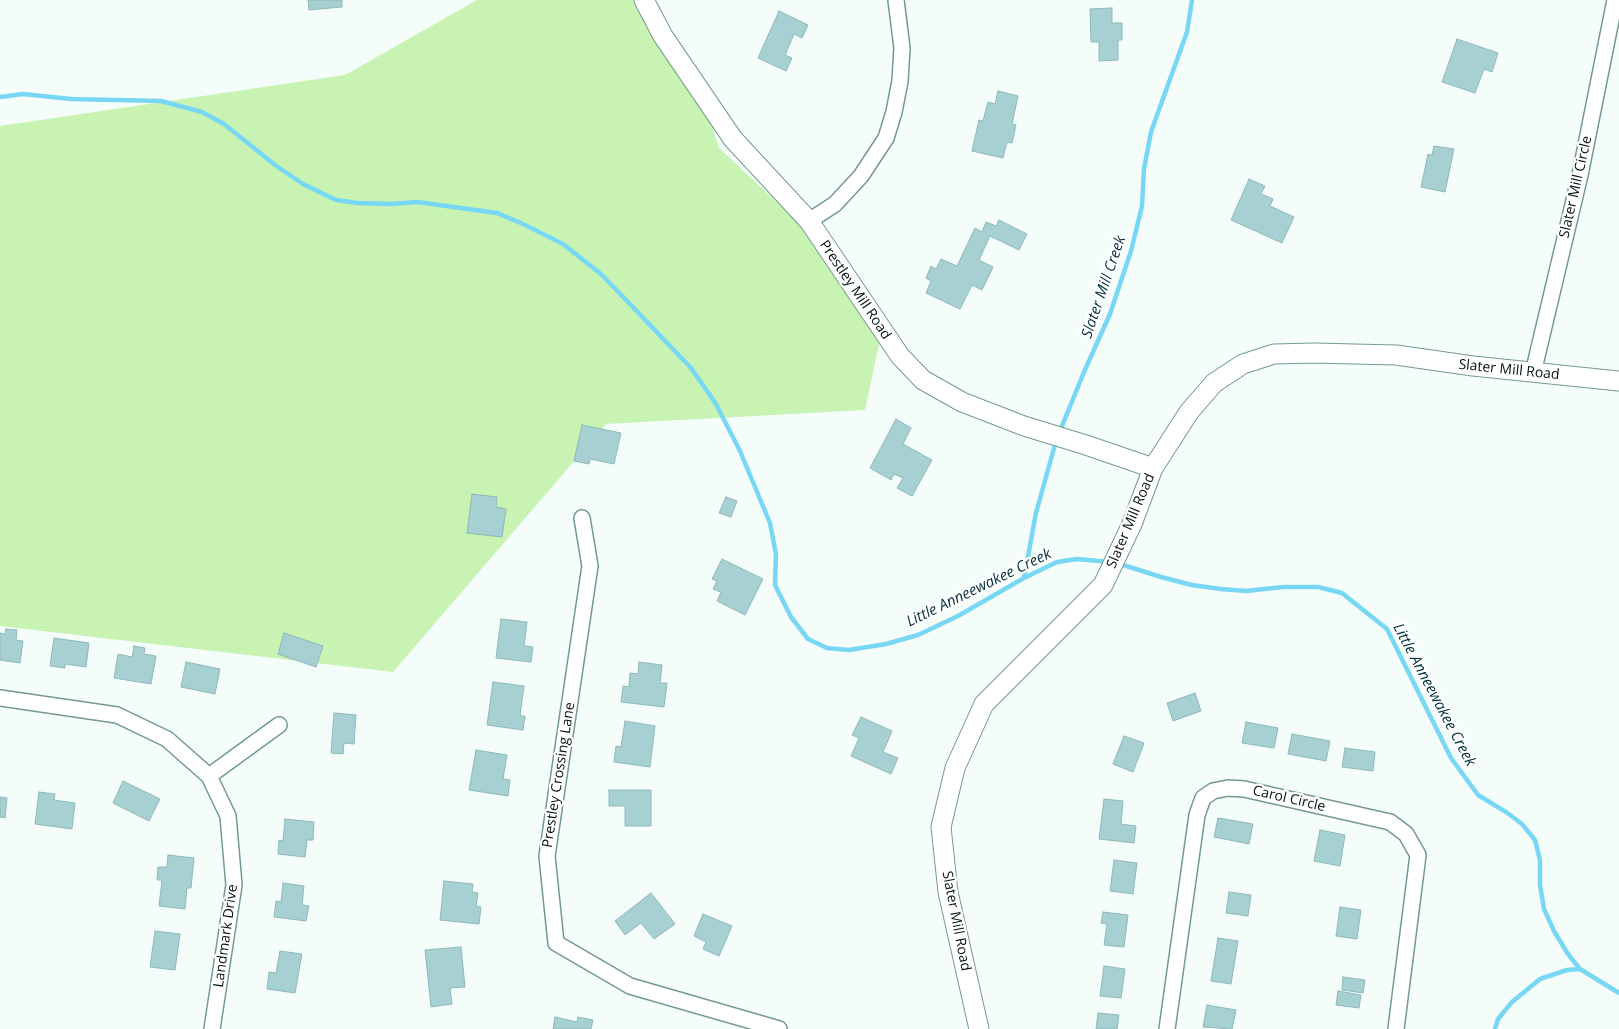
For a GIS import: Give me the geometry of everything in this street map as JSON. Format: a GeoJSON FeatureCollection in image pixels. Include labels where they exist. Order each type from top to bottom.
{"type":"FeatureCollection","features":[{"type":"Feature","properties":{"kind":"street","name":"Prestley Mill Road"},"geometry":{"type":"LineString","coordinates":[[644,0],[663,36],[733,139],[809,221],[900,356],[923,380],[962,402],[1024,426],[1153,468]]}},
{"type":"Feature","properties":{"kind":"street"},"geometry":{"type":"LineString","coordinates":[[809,221],[835,204],[861,176],[886,138],[894,112],[902,48],[896,0]]}},
{"type":"Feature","properties":{"kind":"street","name":"Slater Mill Circle"},"geometry":{"type":"LineString","coordinates":[[1533,373],[1580,175],[1615,0]]}},
{"type":"Feature","properties":{"kind":"street","name":"Slater Mill Road"},"geometry":{"type":"LineString","coordinates":[[979,1029],[948,892],[941,827],[954,768],[984,704],[1103,585],[1132,524],[1153,468],[1190,412],[1214,383],[1244,364],[1274,354],[1314,353],[1396,355],[1533,373],[1619,381]]}},
{"type":"Feature","properties":{"kind":"street","name":"Prestley Crossing Lane"},"geometry":{"type":"LineString","coordinates":[[582,518],[590,566],[547,856],[556,943],[630,986],[779,1029]]}},
{"type":"Feature","properties":{"kind":"street","name":"Landmark Drive"},"geometry":{"type":"LineString","coordinates":[[0,698],[117,715],[167,739],[209,776],[228,816],[234,885],[212,1029]]}},
{"type":"Feature","properties":{"kind":"street"},"geometry":{"type":"LineString","coordinates":[[209,776],[279,725]]}},
{"type":"Feature","properties":{"kind":"street","name":"Carol Circle"},"geometry":{"type":"LineString","coordinates":[[1167,1029],[1197,814],[1203,798],[1213,791],[1228,788],[1244,789],[1390,822],[1406,834],[1418,855],[1396,1029]]}},
{"type":"Feature","properties":{"kind":"green space"},"geometry":{"type":"Polygon","coordinates":[[[477,0],[642,0],[696,79],[719,148],[812,235],[882,330],[865,410],[606,424],[393,672],[0,626],[0,126],[345,75],[477,0]]]}},
{"type":"Feature","properties":{"kind":"building"},"geometry":{"type":"Polygon","coordinates":[[[308,0],[342,0],[342,7],[309,10],[308,0]]]}},
{"type":"Feature","properties":{"kind":"building"},"geometry":{"type":"Polygon","coordinates":[[[1112,8],[1112,23],[1122,23],[1122,40],[1118,40],[1118,60],[1099,61],[1099,42],[1091,42],[1090,9],[1112,8]]]}},
{"type":"Feature","properties":{"kind":"building"},"geometry":{"type":"Polygon","coordinates":[[[779,11],[808,25],[802,38],[794,34],[785,55],[792,58],[786,71],[758,58],[779,11]]]}},
{"type":"Feature","properties":{"kind":"building"},"geometry":{"type":"Polygon","coordinates":[[[1457,39],[1498,53],[1492,72],[1484,69],[1475,93],[1442,82],[1457,39]]]}},
{"type":"Feature","properties":{"kind":"building"},"geometry":{"type":"Polygon","coordinates":[[[998,91],[1018,96],[1012,124],[1016,125],[1012,143],[1007,142],[1003,158],[972,151],[979,120],[983,121],[988,102],[995,104],[998,91]]]}},
{"type":"Feature","properties":{"kind":"building"},"geometry":{"type":"Polygon","coordinates":[[[1434,146],[1454,149],[1445,192],[1421,187],[1428,154],[1432,155],[1434,146]]]}},
{"type":"Feature","properties":{"kind":"building"},"geometry":{"type":"Polygon","coordinates":[[[1249,179],[1265,186],[1261,194],[1273,199],[1270,206],[1294,217],[1282,243],[1231,220],[1249,179]]]}},
{"type":"Feature","properties":{"kind":"building"},"geometry":{"type":"Polygon","coordinates":[[[999,220],[1027,234],[1019,250],[990,236],[979,260],[993,267],[982,290],[972,285],[960,309],[926,293],[931,281],[926,278],[931,266],[936,269],[941,259],[957,266],[975,228],[982,232],[986,222],[996,226],[999,220]]]}},
{"type":"Feature","properties":{"kind":"building"},"geometry":{"type":"Polygon","coordinates":[[[896,419],[911,428],[903,444],[932,460],[912,496],[897,488],[903,478],[894,474],[891,480],[870,468],[896,419]]]}},
{"type":"Feature","properties":{"kind":"building"},"geometry":{"type":"Polygon","coordinates":[[[582,425],[621,433],[614,464],[590,459],[589,464],[574,461],[582,425]]]}},
{"type":"Feature","properties":{"kind":"building"},"geometry":{"type":"Polygon","coordinates":[[[472,494],[497,497],[496,507],[506,509],[502,537],[467,533],[472,494]]]}},
{"type":"Feature","properties":{"kind":"building"},"geometry":{"type":"Polygon","coordinates":[[[726,497],[737,501],[731,517],[719,513],[726,497]]]}},
{"type":"Feature","properties":{"kind":"building"},"geometry":{"type":"Polygon","coordinates":[[[722,559],[763,579],[745,615],[717,601],[721,592],[713,589],[717,581],[712,579],[722,559]]]}},
{"type":"Feature","properties":{"kind":"building"},"geometry":{"type":"Polygon","coordinates":[[[501,619],[527,622],[524,646],[533,647],[531,662],[496,658],[501,619]]]}},
{"type":"Feature","properties":{"kind":"building"},"geometry":{"type":"Polygon","coordinates":[[[6,629],[17,630],[16,640],[23,641],[20,663],[0,660],[0,633],[5,634],[6,629]]]}},
{"type":"Feature","properties":{"kind":"building"},"geometry":{"type":"Polygon","coordinates":[[[284,633],[323,646],[316,667],[278,654],[284,633]]]}},
{"type":"Feature","properties":{"kind":"building"},"geometry":{"type":"Polygon","coordinates":[[[54,638],[89,643],[86,667],[65,664],[65,668],[50,666],[54,638]]]}},
{"type":"Feature","properties":{"kind":"building"},"geometry":{"type":"Polygon","coordinates":[[[134,646],[145,648],[144,654],[156,656],[151,684],[114,678],[118,654],[132,657],[134,646]]]}},
{"type":"Feature","properties":{"kind":"building"},"geometry":{"type":"Polygon","coordinates":[[[186,662],[220,669],[215,694],[181,687],[186,662]]]}},
{"type":"Feature","properties":{"kind":"building"},"geometry":{"type":"Polygon","coordinates":[[[639,662],[662,665],[660,683],[667,683],[664,707],[621,702],[623,686],[629,687],[630,673],[638,674],[639,662]]]}},
{"type":"Feature","properties":{"kind":"building"},"geometry":{"type":"Polygon","coordinates":[[[493,682],[524,686],[520,716],[525,716],[523,730],[487,725],[493,682]]]}},
{"type":"Feature","properties":{"kind":"building"},"geometry":{"type":"Polygon","coordinates":[[[1195,693],[1201,711],[1173,721],[1167,703],[1195,693]]]}},
{"type":"Feature","properties":{"kind":"building"},"geometry":{"type":"Polygon","coordinates":[[[334,713],[356,715],[354,744],[344,743],[343,754],[331,753],[334,713]]]}},
{"type":"Feature","properties":{"kind":"building"},"geometry":{"type":"Polygon","coordinates":[[[861,717],[892,731],[883,752],[898,758],[891,774],[851,756],[859,738],[852,735],[861,717]]]}},
{"type":"Feature","properties":{"kind":"building"},"geometry":{"type":"Polygon","coordinates":[[[625,721],[655,726],[650,767],[614,762],[616,746],[621,747],[625,721]]]}},
{"type":"Feature","properties":{"kind":"building"},"geometry":{"type":"Polygon","coordinates":[[[1246,722],[1278,728],[1274,748],[1242,743],[1246,722]]]}},
{"type":"Feature","properties":{"kind":"building"},"geometry":{"type":"Polygon","coordinates":[[[1292,734],[1330,741],[1326,761],[1288,754],[1292,734]]]}},
{"type":"Feature","properties":{"kind":"building"},"geometry":{"type":"Polygon","coordinates":[[[1124,736],[1144,743],[1133,772],[1113,764],[1124,736]]]}},
{"type":"Feature","properties":{"kind":"building"},"geometry":{"type":"Polygon","coordinates":[[[1345,748],[1375,752],[1373,771],[1342,767],[1345,748]]]}},
{"type":"Feature","properties":{"kind":"building"},"geometry":{"type":"Polygon","coordinates":[[[476,750],[507,755],[503,779],[510,780],[508,796],[469,790],[476,750]]]}},
{"type":"Feature","properties":{"kind":"building"},"geometry":{"type":"Polygon","coordinates":[[[123,781],[160,799],[149,821],[113,803],[123,781]]]}},
{"type":"Feature","properties":{"kind":"building"},"geometry":{"type":"Polygon","coordinates":[[[609,790],[651,790],[651,826],[625,826],[625,806],[609,806],[609,790]]]}},
{"type":"Feature","properties":{"kind":"building"},"geometry":{"type":"Polygon","coordinates":[[[39,792],[55,794],[54,800],[75,803],[72,829],[35,824],[39,792]]]}},
{"type":"Feature","properties":{"kind":"building"},"geometry":{"type":"Polygon","coordinates":[[[0,797],[7,798],[5,818],[0,817],[0,797]]]}},
{"type":"Feature","properties":{"kind":"building"},"geometry":{"type":"Polygon","coordinates":[[[1104,799],[1123,801],[1121,824],[1136,826],[1134,843],[1099,839],[1104,799]]]}},
{"type":"Feature","properties":{"kind":"building"},"geometry":{"type":"Polygon","coordinates":[[[1218,818],[1253,824],[1249,844],[1214,837],[1218,818]]]}},
{"type":"Feature","properties":{"kind":"building"},"geometry":{"type":"Polygon","coordinates":[[[285,819],[314,822],[313,840],[307,840],[305,857],[278,854],[279,840],[283,841],[285,819]]]}},
{"type":"Feature","properties":{"kind":"building"},"geometry":{"type":"Polygon","coordinates":[[[1320,830],[1345,835],[1340,866],[1314,861],[1320,830]]]}},
{"type":"Feature","properties":{"kind":"building"},"geometry":{"type":"Polygon","coordinates":[[[168,855],[194,858],[191,888],[187,888],[185,909],[159,906],[162,880],[157,880],[158,867],[167,867],[168,855]]]}},
{"type":"Feature","properties":{"kind":"building"},"geometry":{"type":"Polygon","coordinates":[[[1114,860],[1137,863],[1133,894],[1110,891],[1114,860]]]}},
{"type":"Feature","properties":{"kind":"building"},"geometry":{"type":"Polygon","coordinates":[[[444,881],[473,884],[472,892],[478,893],[476,906],[481,907],[479,924],[440,920],[444,881]]]}},
{"type":"Feature","properties":{"kind":"building"},"geometry":{"type":"Polygon","coordinates":[[[283,883],[304,886],[302,905],[309,906],[306,921],[274,917],[276,901],[281,902],[283,883]]]}},
{"type":"Feature","properties":{"kind":"building"},"geometry":{"type":"Polygon","coordinates":[[[1229,892],[1251,895],[1248,916],[1226,913],[1229,892]]]}},
{"type":"Feature","properties":{"kind":"building"},"geometry":{"type":"Polygon","coordinates":[[[651,893],[675,924],[654,939],[641,923],[625,935],[615,921],[651,893]]]}},
{"type":"Feature","properties":{"kind":"building"},"geometry":{"type":"Polygon","coordinates":[[[1340,907],[1361,910],[1357,939],[1336,936],[1340,907]]]}},
{"type":"Feature","properties":{"kind":"building"},"geometry":{"type":"Polygon","coordinates":[[[1103,912],[1128,915],[1124,947],[1104,945],[1107,924],[1101,923],[1103,912]]]}},
{"type":"Feature","properties":{"kind":"building"},"geometry":{"type":"Polygon","coordinates":[[[703,914],[732,926],[719,956],[703,949],[706,942],[694,936],[703,914]]]}},
{"type":"Feature","properties":{"kind":"building"},"geometry":{"type":"Polygon","coordinates":[[[155,931],[180,934],[175,970],[150,967],[155,931]]]}},
{"type":"Feature","properties":{"kind":"building"},"geometry":{"type":"Polygon","coordinates":[[[1218,938],[1238,941],[1231,984],[1211,981],[1218,938]]]}},
{"type":"Feature","properties":{"kind":"building"},"geometry":{"type":"Polygon","coordinates":[[[461,947],[465,987],[450,988],[452,1004],[431,1007],[425,950],[461,947]]]}},
{"type":"Feature","properties":{"kind":"building"},"geometry":{"type":"Polygon","coordinates":[[[280,951],[302,954],[295,993],[267,989],[269,972],[276,973],[280,951]]]}},
{"type":"Feature","properties":{"kind":"building"},"geometry":{"type":"Polygon","coordinates":[[[1104,966],[1125,969],[1121,998],[1100,996],[1104,966]]]}},
{"type":"Feature","properties":{"kind":"building"},"geometry":{"type":"Polygon","coordinates":[[[1343,977],[1365,980],[1363,993],[1342,990],[1343,977]]]}},
{"type":"Feature","properties":{"kind":"building"},"geometry":{"type":"Polygon","coordinates":[[[1338,991],[1361,995],[1359,1008],[1336,1005],[1338,991]]]}},
{"type":"Feature","properties":{"kind":"building"},"geometry":{"type":"Polygon","coordinates":[[[1207,1005],[1236,1010],[1232,1029],[1203,1027],[1207,1005]]]}},
{"type":"Feature","properties":{"kind":"building"},"geometry":{"type":"Polygon","coordinates":[[[1098,1013],[1119,1015],[1117,1029],[1096,1029],[1098,1013]]]}},
{"type":"Feature","properties":{"kind":"building"},"geometry":{"type":"Polygon","coordinates":[[[555,1017],[577,1022],[578,1017],[593,1020],[591,1029],[553,1029],[555,1017]]]}},
{"type":"Feature","properties":{"kind":"waterway","name":"Slater Mill Creek"},"geometry":{"type":"LineString","coordinates":[[1060,431],[1110,314],[1131,251],[1142,206],[1144,169],[1151,132],[1187,32],[1192,0]]}},
{"type":"Feature","properties":{"kind":"waterway","name":"Little Anneewakee Creek"},"geometry":{"type":"LineString","coordinates":[[0,97],[23,94],[71,99],[161,101],[202,112],[224,124],[275,165],[303,184],[336,200],[390,204],[417,202],[497,213],[563,244],[601,274],[628,302],[691,368],[716,404],[740,451],[770,523],[776,554],[775,585],[791,617],[808,639],[827,648],[849,650],[886,644],[918,635],[958,616],[1024,578],[1057,562],[1077,559],[1110,562]]}},
{"type":"Feature","properties":{"kind":"waterway","name":"Slater Mill Creek"},"geometry":{"type":"LineString","coordinates":[[1024,578],[1036,513],[1056,441]]}},
{"type":"Feature","properties":{"kind":"waterway","name":"Little Anneewakee Creek"},"geometry":{"type":"LineString","coordinates":[[1117,563],[1192,585],[1221,589],[1246,591],[1283,587],[1318,587],[1342,593],[1387,629],[1451,758],[1478,795],[1522,824],[1535,840],[1540,860],[1540,885],[1544,909],[1554,931],[1568,954],[1580,969],[1619,993]]}},
{"type":"Feature","properties":{"kind":"waterway"},"geometry":{"type":"LineString","coordinates":[[1495,1029],[1498,1019],[1512,1002],[1540,979],[1567,970],[1580,969]]}}]}
